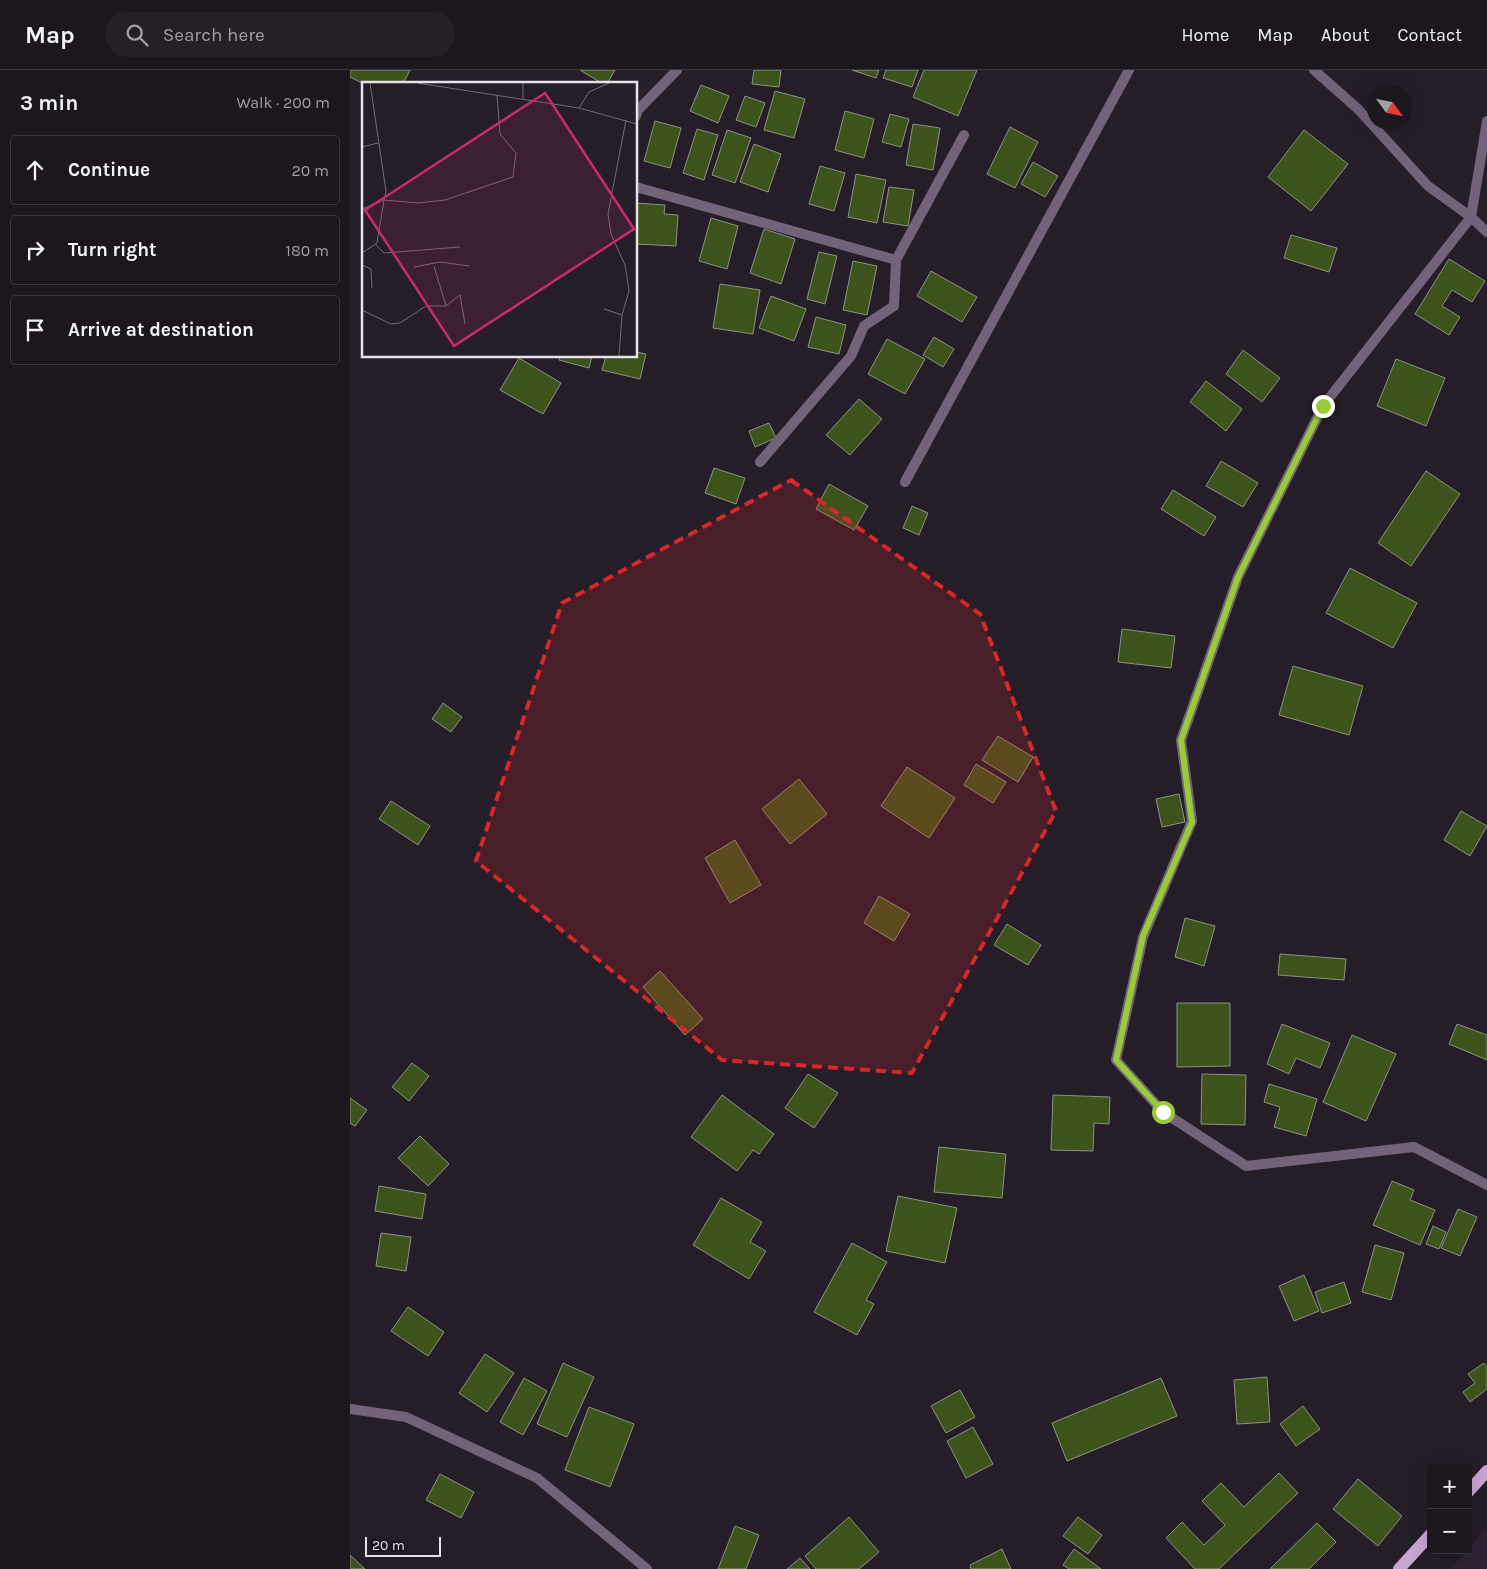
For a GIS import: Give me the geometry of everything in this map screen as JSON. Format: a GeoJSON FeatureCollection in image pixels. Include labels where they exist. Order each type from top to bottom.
{"type":"FeatureCollection","features":[{"type":"Feature","properties":{"kind":"main road"},"geometry":{"type":"LineString","coordinates":[[1472,1488],[1487,1471]]}},
{"type":"Feature","properties":{"kind":"main road"},"geometry":{"type":"LineString","coordinates":[[1399,1569],[1427,1538]]}},
{"type":"Feature","properties":{"kind":"street"},"geometry":{"type":"LineString","coordinates":[[638,110],[677,70]]}},
{"type":"Feature","properties":{"kind":"street"},"geometry":{"type":"LineString","coordinates":[[905,482],[1129,70]]}},
{"type":"Feature","properties":{"kind":"street"},"geometry":{"type":"LineString","coordinates":[[1314,70],[1358,109],[1428,186],[1471,217],[1487,232]]}},
{"type":"Feature","properties":{"kind":"street"},"geometry":{"type":"LineString","coordinates":[[1487,121],[1471,217],[1323,406],[1238,577],[1181,740],[1192,822],[1143,936],[1116,1060],[1163,1112],[1246,1166],[1414,1147],[1487,1185]]}},
{"type":"Feature","properties":{"kind":"street"},"geometry":{"type":"LineString","coordinates":[[760,462],[852,356],[864,326],[894,306],[896,260],[964,135]]}},
{"type":"Feature","properties":{"kind":"street"},"geometry":{"type":"LineString","coordinates":[[638,188],[896,260]]}},
{"type":"Feature","properties":{"kind":"street"},"geometry":{"type":"LineString","coordinates":[[350,1409],[406,1417],[538,1478],[648,1569]]}},
{"type":"Feature","properties":{"kind":"highlighted area"},"geometry":{"type":"Polygon","coordinates":[[[791,480],[980,614],[1056,811],[912,1073],[722,1060],[476,861],[562,603],[791,480]]]}},
{"type":"Feature","properties":{"kind":"shaded area"},"geometry":{"type":"Polygon","coordinates":[[[1487,1527],[1487,1569],[1450,1569],[1464,1554],[1472,1554],[1472,1545],[1487,1527]]]}},
{"type":"Feature","properties":{"kind":"building"},"geometry":{"type":"Polygon","coordinates":[[[350,70],[410,70],[404,82],[362,83],[350,77],[350,70]]]}},
{"type":"Feature","properties":{"kind":"building"},"geometry":{"type":"Polygon","coordinates":[[[580,70],[615,70],[608,82],[600,82],[580,70]]]}},
{"type":"Feature","properties":{"kind":"building"},"geometry":{"type":"Polygon","coordinates":[[[754,70],[781,70],[779,87],[752,84],[754,70]]]}},
{"type":"Feature","properties":{"kind":"building"},"geometry":{"type":"Polygon","coordinates":[[[852,70],[879,70],[876,78],[852,70]]]}},
{"type":"Feature","properties":{"kind":"building"},"geometry":{"type":"Polygon","coordinates":[[[886,70],[918,70],[912,87],[883,78],[886,70]]]}},
{"type":"Feature","properties":{"kind":"building"},"geometry":{"type":"Polygon","coordinates":[[[924,70],[977,70],[958,116],[913,97],[924,70]]]}},
{"type":"Feature","properties":{"kind":"building"},"geometry":{"type":"Polygon","coordinates":[[[701,85],[729,96],[718,123],[690,111],[701,85]]]}},
{"type":"Feature","properties":{"kind":"building"},"geometry":{"type":"Polygon","coordinates":[[[775,91],[805,99],[794,138],[764,130],[775,91]]]}},
{"type":"Feature","properties":{"kind":"building"},"geometry":{"type":"Polygon","coordinates":[[[745,96],[765,103],[756,127],[736,120],[745,96]]]}},
{"type":"Feature","properties":{"kind":"building"},"geometry":{"type":"Polygon","coordinates":[[[845,111],[874,119],[864,158],[835,150],[845,111]]]}},
{"type":"Feature","properties":{"kind":"building"},"geometry":{"type":"Polygon","coordinates":[[[890,114],[909,119],[901,147],[882,142],[890,114]]]}},
{"type":"Feature","properties":{"kind":"building"},"geometry":{"type":"Polygon","coordinates":[[[655,121],[681,128],[670,168],[644,161],[655,121]]]}},
{"type":"Feature","properties":{"kind":"building"},"geometry":{"type":"Polygon","coordinates":[[[913,124],[940,128],[933,170],[906,165],[913,124]]]}},
{"type":"Feature","properties":{"kind":"building"},"geometry":{"type":"Polygon","coordinates":[[[1010,127],[1038,142],[1015,188],[987,174],[1010,127]]]}},
{"type":"Feature","properties":{"kind":"building"},"geometry":{"type":"Polygon","coordinates":[[[697,129],[718,135],[704,180],[683,173],[697,129]]]}},
{"type":"Feature","properties":{"kind":"building"},"geometry":{"type":"Polygon","coordinates":[[[727,130],[751,138],[735,183],[712,175],[727,130]]]}},
{"type":"Feature","properties":{"kind":"building"},"geometry":{"type":"Polygon","coordinates":[[[1304,130],[1348,164],[1311,211],[1268,177],[1304,130]]]}},
{"type":"Feature","properties":{"kind":"building"},"geometry":{"type":"Polygon","coordinates":[[[754,144],[781,154],[768,192],[740,182],[754,144]]]}},
{"type":"Feature","properties":{"kind":"building"},"geometry":{"type":"Polygon","coordinates":[[[1033,162],[1058,176],[1045,197],[1021,184],[1033,162]]]}},
{"type":"Feature","properties":{"kind":"building"},"geometry":{"type":"Polygon","coordinates":[[[820,166],[845,173],[834,211],[809,204],[820,166]]]}},
{"type":"Feature","properties":{"kind":"building"},"geometry":{"type":"Polygon","coordinates":[[[856,174],[886,180],[877,223],[848,217],[856,174]]]}},
{"type":"Feature","properties":{"kind":"building"},"geometry":{"type":"Polygon","coordinates":[[[889,187],[914,190],[908,226],[883,222],[889,187]]]}},
{"type":"Feature","properties":{"kind":"building"},"geometry":{"type":"Polygon","coordinates":[[[638,203],[665,205],[664,214],[678,215],[676,246],[638,244],[638,203]]]}},
{"type":"Feature","properties":{"kind":"building"},"geometry":{"type":"Polygon","coordinates":[[[711,218],[738,226],[727,269],[699,261],[711,218]]]}},
{"type":"Feature","properties":{"kind":"building"},"geometry":{"type":"Polygon","coordinates":[[[764,229],[795,239],[781,284],[750,273],[764,229]]]}},
{"type":"Feature","properties":{"kind":"building"},"geometry":{"type":"Polygon","coordinates":[[[1291,235],[1337,248],[1329,272],[1284,258],[1291,235]]]}},
{"type":"Feature","properties":{"kind":"building"},"geometry":{"type":"Polygon","coordinates":[[[819,252],[837,256],[825,304],[807,299],[819,252]]]}},
{"type":"Feature","properties":{"kind":"building"},"geometry":{"type":"Polygon","coordinates":[[[1449,259],[1485,281],[1472,302],[1452,290],[1442,306],[1460,317],[1449,335],[1415,314],[1449,259]]]}},
{"type":"Feature","properties":{"kind":"building"},"geometry":{"type":"Polygon","coordinates":[[[853,261],[877,266],[867,315],[843,310],[853,261]]]}},
{"type":"Feature","properties":{"kind":"building"},"geometry":{"type":"Polygon","coordinates":[[[931,271],[977,297],[962,322],[917,296],[931,271]]]}},
{"type":"Feature","properties":{"kind":"building"},"geometry":{"type":"Polygon","coordinates":[[[720,284],[760,290],[753,334],[713,328],[720,284]]]}},
{"type":"Feature","properties":{"kind":"building"},"geometry":{"type":"Polygon","coordinates":[[[771,296],[806,309],[794,341],[759,328],[771,296]]]}},
{"type":"Feature","properties":{"kind":"building"},"geometry":{"type":"Polygon","coordinates":[[[816,317],[846,325],[839,354],[808,347],[816,317]]]}},
{"type":"Feature","properties":{"kind":"building"},"geometry":{"type":"Polygon","coordinates":[[[934,337],[954,349],[943,367],[923,355],[934,337]]]}},
{"type":"Feature","properties":{"kind":"building"},"geometry":{"type":"Polygon","coordinates":[[[887,339],[925,359],[905,394],[868,374],[887,339]]]}},
{"type":"Feature","properties":{"kind":"building"},"geometry":{"type":"Polygon","coordinates":[[[1243,350],[1280,378],[1262,402],[1226,374],[1243,350]]]}},
{"type":"Feature","properties":{"kind":"building"},"geometry":{"type":"Polygon","coordinates":[[[638,352],[646,354],[640,379],[602,370],[605,358],[638,358],[638,352]]]}},
{"type":"Feature","properties":{"kind":"building"},"geometry":{"type":"Polygon","coordinates":[[[519,358],[561,383],[543,414],[500,390],[519,358]]]}},
{"type":"Feature","properties":{"kind":"building"},"geometry":{"type":"Polygon","coordinates":[[[560,358],[592,358],[589,368],[559,360],[560,358]]]}},
{"type":"Feature","properties":{"kind":"building"},"geometry":{"type":"Polygon","coordinates":[[[1396,359],[1445,378],[1426,426],[1377,406],[1396,359]]]}},
{"type":"Feature","properties":{"kind":"building"},"geometry":{"type":"Polygon","coordinates":[[[1206,381],[1242,409],[1226,431],[1190,402],[1206,381]]]}},
{"type":"Feature","properties":{"kind":"building"},"geometry":{"type":"Polygon","coordinates":[[[859,399],[882,419],[850,455],[826,435],[859,399]]]}},
{"type":"Feature","properties":{"kind":"building"},"geometry":{"type":"Polygon","coordinates":[[[769,423],[776,438],[755,447],[749,431],[769,423]]]}},
{"type":"Feature","properties":{"kind":"building"},"geometry":{"type":"Polygon","coordinates":[[[1221,461],[1258,483],[1243,507],[1206,486],[1221,461]]]}},
{"type":"Feature","properties":{"kind":"building"},"geometry":{"type":"Polygon","coordinates":[[[714,468],[745,478],[736,504],[705,493],[714,468]]]}},
{"type":"Feature","properties":{"kind":"building"},"geometry":{"type":"Polygon","coordinates":[[[1426,471],[1460,494],[1411,566],[1378,543],[1426,471]]]}},
{"type":"Feature","properties":{"kind":"building"},"geometry":{"type":"Polygon","coordinates":[[[829,484],[868,506],[854,530],[816,509],[829,484]]]}},
{"type":"Feature","properties":{"kind":"building"},"geometry":{"type":"Polygon","coordinates":[[[1173,490],[1216,517],[1204,536],[1161,509],[1173,490]]]}},
{"type":"Feature","properties":{"kind":"building"},"geometry":{"type":"Polygon","coordinates":[[[912,506],[928,513],[919,535],[903,528],[912,506]]]}},
{"type":"Feature","properties":{"kind":"building"},"geometry":{"type":"Polygon","coordinates":[[[1350,568],[1417,603],[1393,648],[1326,613],[1350,568]]]}},
{"type":"Feature","properties":{"kind":"building"},"geometry":{"type":"Polygon","coordinates":[[[1122,629],[1175,636],[1171,668],[1118,662],[1122,629]]]}},
{"type":"Feature","properties":{"kind":"building"},"geometry":{"type":"Polygon","coordinates":[[[1293,666],[1363,686],[1349,735],[1279,715],[1293,666]]]}},
{"type":"Feature","properties":{"kind":"building"},"geometry":{"type":"Polygon","coordinates":[[[443,703],[462,717],[451,732],[432,719],[443,703]]]}},
{"type":"Feature","properties":{"kind":"building"},"geometry":{"type":"Polygon","coordinates":[[[998,736],[1033,757],[1018,782],[982,760],[998,736]]]}},
{"type":"Feature","properties":{"kind":"building"},"geometry":{"type":"Polygon","coordinates":[[[976,764],[1006,782],[993,803],[964,785],[976,764]]]}},
{"type":"Feature","properties":{"kind":"building"},"geometry":{"type":"Polygon","coordinates":[[[907,767],[955,798],[929,838],[881,806],[907,767]]]}},
{"type":"Feature","properties":{"kind":"building"},"geometry":{"type":"Polygon","coordinates":[[[799,779],[827,814],[790,844],[762,809],[799,779]]]}},
{"type":"Feature","properties":{"kind":"building"},"geometry":{"type":"Polygon","coordinates":[[[1179,794],[1185,822],[1162,827],[1156,799],[1179,794]]]}},
{"type":"Feature","properties":{"kind":"building"},"geometry":{"type":"Polygon","coordinates":[[[391,801],[430,826],[418,845],[379,819],[391,801]]]}},
{"type":"Feature","properties":{"kind":"building"},"geometry":{"type":"Polygon","coordinates":[[[1461,811],[1487,826],[1470,856],[1444,840],[1461,811]]]}},
{"type":"Feature","properties":{"kind":"building"},"geometry":{"type":"Polygon","coordinates":[[[735,840],[761,885],[730,903],[705,858],[735,840]]]}},
{"type":"Feature","properties":{"kind":"building"},"geometry":{"type":"Polygon","coordinates":[[[879,896],[910,914],[894,941],[864,923],[879,896]]]}},
{"type":"Feature","properties":{"kind":"building"},"geometry":{"type":"Polygon","coordinates":[[[1185,918],[1215,926],[1204,966],[1175,957],[1185,918]]]}},
{"type":"Feature","properties":{"kind":"building"},"geometry":{"type":"Polygon","coordinates":[[[1007,924],[1041,945],[1028,965],[994,945],[1007,924]]]}},
{"type":"Feature","properties":{"kind":"building"},"geometry":{"type":"Polygon","coordinates":[[[1280,954],[1346,959],[1344,980],[1278,975],[1280,954]]]}},
{"type":"Feature","properties":{"kind":"building"},"geometry":{"type":"Polygon","coordinates":[[[660,971],[703,1019],[685,1035],[643,987],[660,971]]]}},
{"type":"Feature","properties":{"kind":"building"},"geometry":{"type":"Polygon","coordinates":[[[1177,1003],[1230,1003],[1230,1066],[1177,1067],[1177,1003]]]}},
{"type":"Feature","properties":{"kind":"building"},"geometry":{"type":"Polygon","coordinates":[[[1282,1024],[1330,1043],[1320,1068],[1296,1058],[1289,1074],[1267,1064],[1282,1024]]]}},
{"type":"Feature","properties":{"kind":"building"},"geometry":{"type":"Polygon","coordinates":[[[1457,1024],[1487,1035],[1487,1060],[1449,1044],[1457,1024]]]}},
{"type":"Feature","properties":{"kind":"building"},"geometry":{"type":"Polygon","coordinates":[[[1352,1035],[1396,1054],[1366,1121],[1323,1102],[1352,1035]]]}},
{"type":"Feature","properties":{"kind":"building"},"geometry":{"type":"Polygon","coordinates":[[[412,1063],[429,1076],[409,1101],[392,1087],[412,1063]]]}},
{"type":"Feature","properties":{"kind":"building"},"geometry":{"type":"Polygon","coordinates":[[[808,1074],[838,1093],[814,1128],[785,1108],[808,1074]]]}},
{"type":"Feature","properties":{"kind":"building"},"geometry":{"type":"Polygon","coordinates":[[[1202,1074],[1246,1075],[1245,1125],[1201,1124],[1202,1074]]]}},
{"type":"Feature","properties":{"kind":"building"},"geometry":{"type":"Polygon","coordinates":[[[1269,1084],[1317,1099],[1306,1136],[1274,1127],[1280,1107],[1264,1102],[1269,1084]]]}},
{"type":"Feature","properties":{"kind":"building"},"geometry":{"type":"Polygon","coordinates":[[[722,1095],[774,1134],[759,1154],[753,1150],[737,1171],[691,1137],[722,1095]]]}},
{"type":"Feature","properties":{"kind":"building"},"geometry":{"type":"Polygon","coordinates":[[[1053,1095],[1110,1097],[1109,1124],[1094,1123],[1093,1151],[1051,1150],[1053,1095]]]}},
{"type":"Feature","properties":{"kind":"building"},"geometry":{"type":"Polygon","coordinates":[[[350,1098],[367,1110],[355,1126],[350,1123],[350,1098]]]}},
{"type":"Feature","properties":{"kind":"building"},"geometry":{"type":"Polygon","coordinates":[[[420,1136],[449,1164],[428,1186],[398,1158],[420,1136]]]}},
{"type":"Feature","properties":{"kind":"building"},"geometry":{"type":"Polygon","coordinates":[[[939,1147],[1006,1154],[1002,1198],[934,1192],[939,1147]]]}},
{"type":"Feature","properties":{"kind":"building"},"geometry":{"type":"Polygon","coordinates":[[[1392,1181],[1414,1190],[1410,1200],[1435,1210],[1420,1245],[1373,1225],[1392,1181]]]}},
{"type":"Feature","properties":{"kind":"building"},"geometry":{"type":"Polygon","coordinates":[[[379,1186],[426,1194],[422,1219],[375,1211],[379,1186]]]}},
{"type":"Feature","properties":{"kind":"building"},"geometry":{"type":"Polygon","coordinates":[[[898,1196],[957,1208],[945,1263],[886,1251],[898,1196]]]}},
{"type":"Feature","properties":{"kind":"building"},"geometry":{"type":"Polygon","coordinates":[[[721,1198],[762,1222],[750,1242],[766,1251],[749,1279],[693,1245],[721,1198]]]}},
{"type":"Feature","properties":{"kind":"building"},"geometry":{"type":"Polygon","coordinates":[[[1458,1209],[1477,1217],[1460,1256],[1441,1248],[1458,1209]]]}},
{"type":"Feature","properties":{"kind":"building"},"geometry":{"type":"Polygon","coordinates":[[[1433,1226],[1446,1232],[1439,1249],[1426,1244],[1433,1226]]]}},
{"type":"Feature","properties":{"kind":"building"},"geometry":{"type":"Polygon","coordinates":[[[381,1233],[411,1237],[406,1271],[376,1266],[381,1233]]]}},
{"type":"Feature","properties":{"kind":"building"},"geometry":{"type":"Polygon","coordinates":[[[852,1243],[887,1262],[866,1300],[874,1304],[857,1335],[814,1312],[852,1243]]]}},
{"type":"Feature","properties":{"kind":"building"},"geometry":{"type":"Polygon","coordinates":[[[1375,1245],[1404,1253],[1391,1300],[1362,1292],[1375,1245]]]}},
{"type":"Feature","properties":{"kind":"building"},"geometry":{"type":"Polygon","coordinates":[[[1304,1275],[1319,1311],[1294,1321],[1279,1286],[1304,1275]]]}},
{"type":"Feature","properties":{"kind":"building"},"geometry":{"type":"Polygon","coordinates":[[[1344,1282],[1351,1303],[1322,1313],[1315,1292],[1344,1282]]]}},
{"type":"Feature","properties":{"kind":"building"},"geometry":{"type":"Polygon","coordinates":[[[408,1307],[444,1332],[428,1356],[391,1331],[408,1307]]]}},
{"type":"Feature","properties":{"kind":"building"},"geometry":{"type":"Polygon","coordinates":[[[485,1354],[514,1373],[487,1412],[459,1393],[485,1354]]]}},
{"type":"Feature","properties":{"kind":"building"},"geometry":{"type":"Polygon","coordinates":[[[563,1363],[594,1377],[567,1437],[537,1424],[563,1363]]]}},
{"type":"Feature","properties":{"kind":"building"},"geometry":{"type":"Polygon","coordinates":[[[1484,1363],[1487,1367],[1487,1389],[1470,1402],[1463,1392],[1475,1383],[1468,1374],[1484,1363]]]}},
{"type":"Feature","properties":{"kind":"building"},"geometry":{"type":"Polygon","coordinates":[[[1267,1377],[1270,1422],[1237,1424],[1234,1380],[1267,1377]]]}},
{"type":"Feature","properties":{"kind":"building"},"geometry":{"type":"Polygon","coordinates":[[[524,1378],[547,1391],[523,1435],[500,1422],[524,1378]]]}},
{"type":"Feature","properties":{"kind":"building"},"geometry":{"type":"Polygon","coordinates":[[[1161,1378],[1177,1416],[1067,1461],[1052,1423],[1161,1378]]]}},
{"type":"Feature","properties":{"kind":"building"},"geometry":{"type":"Polygon","coordinates":[[[960,1390],[975,1417],[946,1433],[931,1406],[960,1390]]]}},
{"type":"Feature","properties":{"kind":"building"},"geometry":{"type":"Polygon","coordinates":[[[1303,1406],[1320,1429],[1296,1446],[1280,1424],[1303,1406]]]}},
{"type":"Feature","properties":{"kind":"building"},"geometry":{"type":"Polygon","coordinates":[[[589,1407],[634,1424],[610,1487],[565,1470],[589,1407]]]}},
{"type":"Feature","properties":{"kind":"building"},"geometry":{"type":"Polygon","coordinates":[[[973,1427],[993,1464],[966,1478],[947,1441],[973,1427]]]}},
{"type":"Feature","properties":{"kind":"building"},"geometry":{"type":"Polygon","coordinates":[[[1279,1473],[1298,1493],[1219,1569],[1195,1569],[1166,1538],[1182,1522],[1204,1545],[1225,1525],[1202,1501],[1221,1483],[1244,1507],[1279,1473]]]}},
{"type":"Feature","properties":{"kind":"building"},"geometry":{"type":"Polygon","coordinates":[[[440,1474],[474,1492],[461,1518],[426,1500],[440,1474]]]}},
{"type":"Feature","properties":{"kind":"building"},"geometry":{"type":"Polygon","coordinates":[[[1358,1479],[1402,1516],[1378,1546],[1333,1509],[1358,1479]]]}},
{"type":"Feature","properties":{"kind":"building"},"geometry":{"type":"Polygon","coordinates":[[[849,1517],[879,1552],[859,1569],[816,1569],[805,1556],[849,1517]]]}},
{"type":"Feature","properties":{"kind":"building"},"geometry":{"type":"Polygon","coordinates":[[[1078,1517],[1102,1535],[1088,1554],[1063,1536],[1078,1517]]]}},
{"type":"Feature","properties":{"kind":"building"},"geometry":{"type":"Polygon","coordinates":[[[1317,1523],[1336,1542],[1309,1569],[1270,1569],[1317,1523]]]}},
{"type":"Feature","properties":{"kind":"building"},"geometry":{"type":"Polygon","coordinates":[[[735,1526],[759,1535],[746,1569],[718,1569],[735,1526]]]}},
{"type":"Feature","properties":{"kind":"building"},"geometry":{"type":"Polygon","coordinates":[[[1002,1549],[1011,1569],[971,1569],[970,1565],[1002,1549]]]}},
{"type":"Feature","properties":{"kind":"building"},"geometry":{"type":"Polygon","coordinates":[[[1074,1549],[1101,1569],[1069,1569],[1063,1565],[1074,1549]]]}},
{"type":"Feature","properties":{"kind":"building"},"geometry":{"type":"Polygon","coordinates":[[[350,1555],[365,1569],[350,1569],[350,1555]]]}},
{"type":"Feature","properties":{"kind":"building"},"geometry":{"type":"Polygon","coordinates":[[[800,1558],[810,1569],[787,1569],[800,1558]]]}},
{"type":"Feature","properties":{"kind":"route"},"geometry":{"type":"LineString","coordinates":[[1163,1112],[1116,1060],[1143,936],[1192,822],[1181,740],[1238,577],[1323,406]]}}]}
